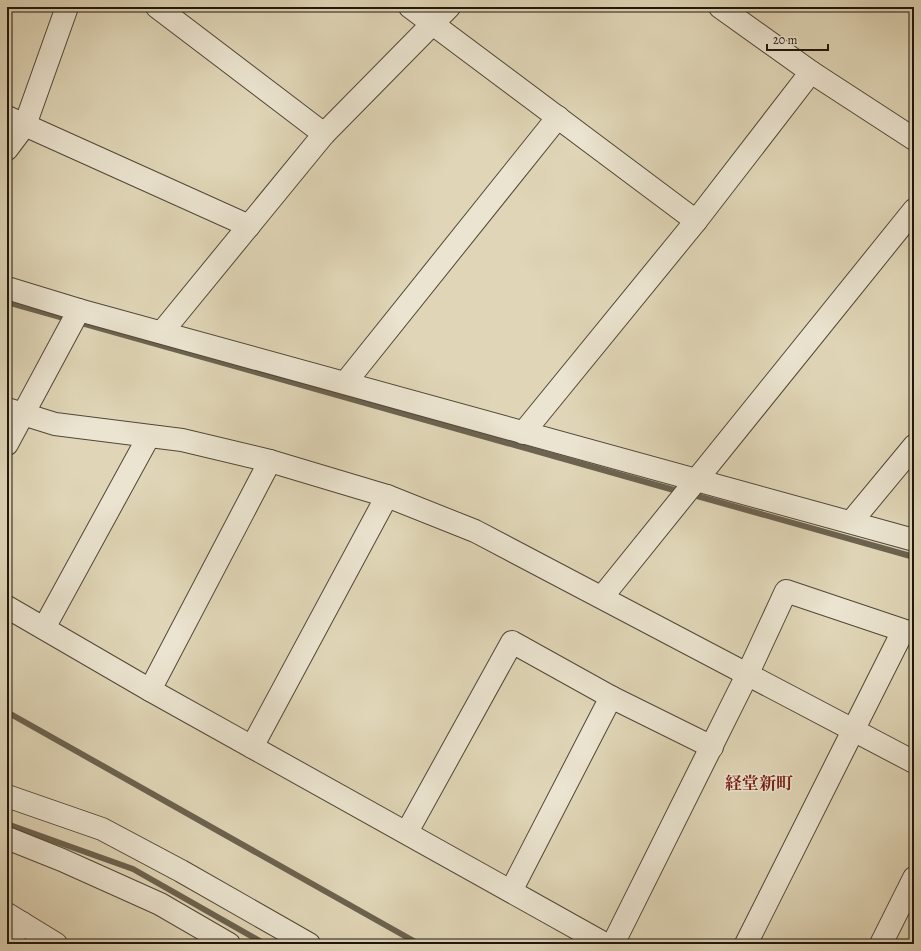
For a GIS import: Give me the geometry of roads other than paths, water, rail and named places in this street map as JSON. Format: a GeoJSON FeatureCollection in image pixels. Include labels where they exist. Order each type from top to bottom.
{"type":"FeatureCollection","features":[{"type":"Feature","properties":{"kind":"street"},"geometry":{"type":"LineString","coordinates":[[7,148],[16,121],[67,7]]}},
{"type":"Feature","properties":{"kind":"street"},"geometry":{"type":"LineString","coordinates":[[156,7],[324,134]]}},
{"type":"Feature","properties":{"kind":"street"},"geometry":{"type":"LineString","coordinates":[[410,7],[696,221]]}},
{"type":"Feature","properties":{"kind":"street"},"geometry":{"type":"LineString","coordinates":[[162,332],[324,134],[449,7]]}},
{"type":"Feature","properties":{"kind":"street"},"geometry":{"type":"LineString","coordinates":[[720,7],[811,72],[914,139]]}},
{"type":"Feature","properties":{"kind":"street"},"geometry":{"type":"LineString","coordinates":[[523,433],[696,221],[811,72]]}},
{"type":"Feature","properties":{"kind":"street"},"geometry":{"type":"LineString","coordinates":[[345,383],[558,117]]}},
{"type":"Feature","properties":{"kind":"street"},"geometry":{"type":"LineString","coordinates":[[16,121],[249,226]]}},
{"type":"Feature","properties":{"kind":"street"},"geometry":{"type":"LineString","coordinates":[[602,597],[914,210]]}},
{"type":"Feature","properties":{"kind":"street"},"geometry":{"type":"LineString","coordinates":[[7,288],[79,310],[914,540]]}},
{"type":"Feature","properties":{"kind":"street"},"geometry":{"type":"LineString","coordinates":[[7,444],[15,412],[79,310]]}},
{"type":"Feature","properties":{"kind":"street"},"geometry":{"type":"LineString","coordinates":[[15,412],[55,424],[182,440],[270,461],[387,496],[475,531],[855,729],[914,762]]}},
{"type":"Feature","properties":{"kind":"street"},"geometry":{"type":"LineString","coordinates":[[44,628],[149,436]]}},
{"type":"Feature","properties":{"kind":"street"},"geometry":{"type":"LineString","coordinates":[[852,522],[914,446]]}},
{"type":"Feature","properties":{"kind":"street"},"geometry":{"type":"LineString","coordinates":[[150,690],[270,461]]}},
{"type":"Feature","properties":{"kind":"street"},"geometry":{"type":"LineString","coordinates":[[252,747],[387,496]]}},
{"type":"Feature","properties":{"kind":"street"},"geometry":{"type":"LineString","coordinates":[[613,944],[712,747],[786,591],[909,632],[855,729],[746,944]]}},
{"type":"Feature","properties":{"kind":"street"},"geometry":{"type":"LineString","coordinates":[[7,608],[150,690],[407,832],[605,944]]}},
{"type":"Feature","properties":{"kind":"street"},"geometry":{"type":"LineString","coordinates":[[407,832],[512,642],[611,697],[712,747]]}},
{"type":"Feature","properties":{"kind":"street"},"geometry":{"type":"LineString","coordinates":[[511,891],[611,697]]}},
{"type":"Feature","properties":{"kind":"street"},"geometry":{"type":"LineString","coordinates":[[7,796],[102,829],[181,871],[309,944]]}},
{"type":"Feature","properties":{"kind":"street"},"geometry":{"type":"LineString","coordinates":[[7,838],[62,860],[160,904],[229,944]]}},
{"type":"Feature","properties":{"kind":"street"},"geometry":{"type":"LineString","coordinates":[[881,944],[914,878]]}},
{"type":"Feature","properties":{"kind":"street"},"geometry":{"type":"LineString","coordinates":[[8,944],[15,918],[56,944]]}},
{"type":"Feature","properties":{"kind":"waterway"},"geometry":{"type":"LineString","coordinates":[[7,302],[681,492]]}},
{"type":"Feature","properties":{"kind":"waterway"},"geometry":{"type":"LineString","coordinates":[[690,494],[914,557]]}},
{"type":"Feature","properties":{"kind":"waterway"},"geometry":{"type":"LineString","coordinates":[[7,712],[419,944]]}},
{"type":"Feature","properties":{"kind":"waterway"},"geometry":{"type":"LineString","coordinates":[[7,824],[133,869],[265,944]]}},
{"type":"Feature","properties":{"kind":"district","name":"経堂新町"},"geometry":{"type":"Point","coordinates":[759,783]}}]}
